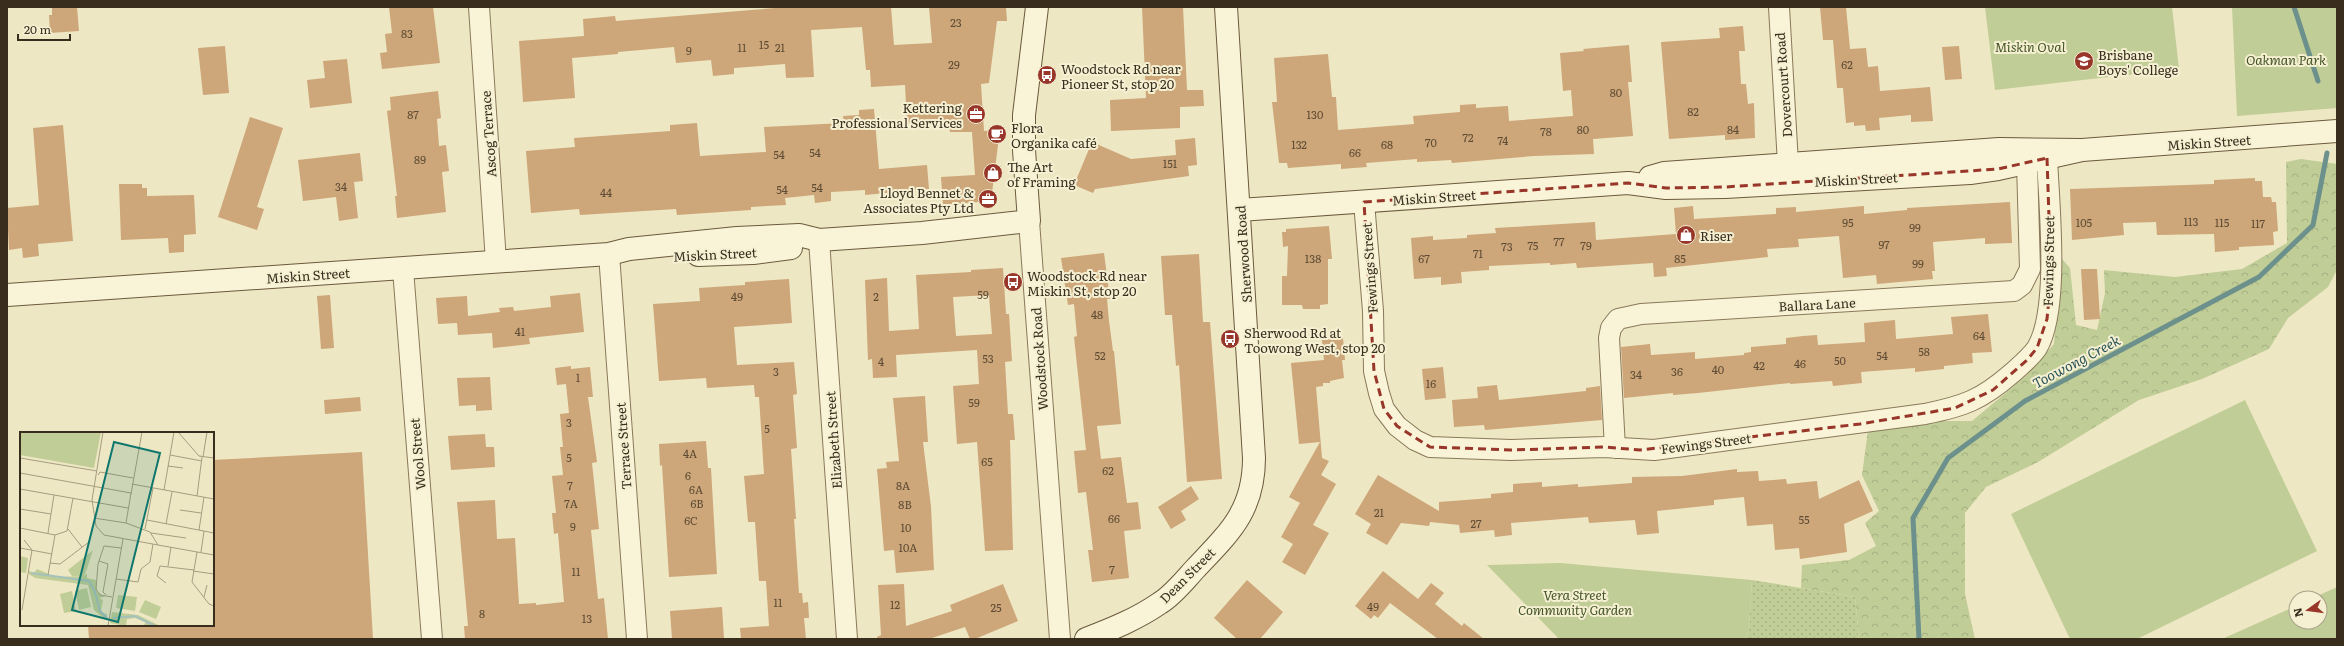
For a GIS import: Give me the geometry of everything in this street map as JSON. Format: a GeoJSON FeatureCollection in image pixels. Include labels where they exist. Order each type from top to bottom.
{"type":"FeatureCollection","features":[{"type":"Feature","properties":{"kind":"street","name":"Ascog Terrace"},"geometry":{"type":"LineString","coordinates":[[479,7],[496,262]]}},
{"type":"Feature","properties":{"kind":"street","name":"Woodstock Road"},"geometry":{"type":"LineString","coordinates":[[1037,7],[1023,126],[1060,639]]}},
{"type":"Feature","properties":{"kind":"street","name":"Sherwood Road"},"geometry":{"type":"LineString","coordinates":[[1226,7],[1240,210],[1254,458],[1252,488],[1248,501]]}},
{"type":"Feature","properties":{"kind":"street","name":"Dovercourt Road"},"geometry":{"type":"LineString","coordinates":[[1779,7],[1788,164]]}},
{"type":"Feature","properties":{"kind":"street","name":"Miskin Street"},"geometry":{"type":"LineString","coordinates":[[1240,210],[1628,183],[1664,173],[1788,164],[1999,149],[2082,150],[2337,131]]}},
{"type":"Feature","properties":{"kind":"street","name":"Miskin Street"},"geometry":{"type":"LineString","coordinates":[[1628,183],[1666,188],[1724,187],[1970,173],[2037,161],[2082,150]]}},
{"type":"Feature","properties":{"kind":"street","name":"Fewings Street"},"geometry":{"type":"LineString","coordinates":[[1364,202],[1373,311],[1374,371],[1384,409],[1397,426],[1415,440],[1430,447],[1444,449],[1661,449],[1910,416],[1956,408],[1978,399],[1993,390],[2027,360],[2036,348],[2047,319],[2051,278],[2037,161]]}},
{"type":"Feature","properties":{"kind":"street","name":"Ballara Lane"},"geometry":{"type":"LineString","coordinates":[[1615,448],[1609,338],[1611,328],[1618,319],[1641,314],[2014,291],[2022,285],[2030,269],[2037,161]]}},
{"type":"Feature","properties":{"kind":"street","name":"Miskin Street"},"geometry":{"type":"LineString","coordinates":[[7,295],[609,254],[629,249],[737,238],[798,235],[819,240],[922,233],[1029,221]]}},
{"type":"Feature","properties":{"kind":"street","name":"Elizabeth Street"},"geometry":{"type":"LineString","coordinates":[[819,240],[847,639]]}},
{"type":"Feature","properties":{"kind":"street","name":"Terrace Street"},"geometry":{"type":"LineString","coordinates":[[609,254],[637,639]]}},
{"type":"Feature","properties":{"kind":"street","name":"Wool Street"},"geometry":{"type":"LineString","coordinates":[[403,268],[432,639]]}},
{"type":"Feature","properties":{"kind":"street","name":"Dean Street"},"geometry":{"type":"LineString","coordinates":[[1086,639],[1128,622],[1161,603],[1230,532],[1248,501]]}},
{"type":"Feature","properties":{"kind":"highlighted area"},"geometry":{"type":"Polygon","coordinates":[[[2047,158],[2051,278],[2047,319],[2037,348],[2027,360],[1993,390],[1955,408],[1860,424],[1640,450],[1604,447],[1511,450],[1430,447],[1397,426],[1384,409],[1374,371],[1364,202],[1628,183],[1666,188],[1725,187],[1998,169],[2047,158]]]}},
{"type":"Feature","properties":{"kind":"green space","name":"Miskin Oval"},"geometry":{"type":"Polygon","coordinates":[[[1985,7],[2172,7],[2179,69],[1995,90],[1985,7]]]}},
{"type":"Feature","properties":{"kind":"green space","name":"Oakman Park"},"geometry":{"type":"Polygon","coordinates":[[[2232,7],[2337,7],[2337,108],[2237,116],[2232,7]]]}},
{"type":"Feature","properties":{"kind":"green space"},"geometry":{"type":"Polygon","coordinates":[[[2301,159],[2337,164],[2337,270],[2328,287],[2288,318],[2269,349],[2202,379],[2139,400],[2038,462],[1986,487],[1965,513],[1965,594],[1975,639],[1859,639],[1855,597],[1801,588],[1802,565],[1849,560],[1876,546],[1865,523],[1879,511],[1862,475],[1868,430],[1930,421],[1972,421],[2027,375],[2054,344],[2061,258],[2070,268],[2076,325],[2097,330],[2105,293],[2104,270],[2175,277],[2242,269],[2287,243],[2286,162],[2301,159]]]}},
{"type":"Feature","properties":{"kind":"green space"},"geometry":{"type":"Polygon","coordinates":[[[2245,400],[2317,551],[2137,639],[2070,639],[2011,514],[2245,400]]]}},
{"type":"Feature","properties":{"kind":"green space","name":"Vera Street Community Garden"},"geometry":{"type":"Polygon","coordinates":[[[1560,563],[1752,580],[1749,629],[1745,639],[1559,639],[1487,565],[1560,563]]]}},
{"type":"Feature","properties":{"kind":"green space"},"geometry":{"type":"Polygon","coordinates":[[[1752,580],[1855,597],[1859,639],[1745,639],[1749,629],[1752,580]]]}},
{"type":"Feature","properties":{"kind":"green space"},"geometry":{"type":"Polygon","coordinates":[[[2337,587],[2337,639],[2222,639],[2288,610],[2288,630],[2328,630],[2328,591],[2337,587]]]}},
{"type":"Feature","properties":{"kind":"building"},"geometry":{"type":"Polygon","coordinates":[[[52,7],[77,7],[79,31],[50,33],[49,15],[52,15],[52,7]]]}},
{"type":"Feature","properties":{"kind":"building"},"geometry":{"type":"Polygon","coordinates":[[[389,7],[433,7],[440,63],[382,69],[380,53],[387,52],[385,34],[392,33],[389,7]]]}},
{"type":"Feature","properties":{"kind":"building"},"geometry":{"type":"Polygon","coordinates":[[[788,7],[891,7],[894,45],[932,43],[929,7],[1006,7],[1007,21],[997,21],[989,83],[981,84],[984,131],[1000,129],[991,201],[943,205],[941,177],[975,175],[972,132],[950,132],[948,120],[907,123],[905,85],[871,87],[870,70],[866,70],[862,27],[811,30],[814,77],[786,78],[785,64],[734,68],[734,74],[713,76],[711,60],[676,63],[674,47],[572,58],[575,98],[523,102],[519,41],[584,36],[583,19],[615,16],[616,21],[788,7]]]}},
{"type":"Feature","properties":{"kind":"building"},"geometry":{"type":"Polygon","coordinates":[[[1142,7],[1183,7],[1187,90],[1203,90],[1204,106],[1180,107],[1180,128],[1111,131],[1110,100],[1146,98],[1142,7]]]}},
{"type":"Feature","properties":{"kind":"building"},"geometry":{"type":"Polygon","coordinates":[[[1820,7],[1846,7],[1850,49],[1866,48],[1868,67],[1878,66],[1880,91],[1930,87],[1933,121],[1911,122],[1911,115],[1879,118],[1880,130],[1866,131],[1865,125],[1854,126],[1854,122],[1846,123],[1843,88],[1837,88],[1833,40],[1823,40],[1820,7]]]}},
{"type":"Feature","properties":{"kind":"building"},"geometry":{"type":"Polygon","coordinates":[[[1743,26],[1745,51],[1739,51],[1741,84],[1746,84],[1748,104],[1754,103],[1755,138],[1725,140],[1725,135],[1669,139],[1661,42],[1720,38],[1719,28],[1743,26]]]}},
{"type":"Feature","properties":{"kind":"building"},"geometry":{"type":"Polygon","coordinates":[[[1629,45],[1632,82],[1628,82],[1633,136],[1593,139],[1594,154],[1534,156],[1452,163],[1451,160],[1417,162],[1417,159],[1366,163],[1367,167],[1341,169],[1341,164],[1288,168],[1287,163],[1279,163],[1272,102],[1277,102],[1274,58],[1328,54],[1332,97],[1336,97],[1338,130],[1414,124],[1413,116],[1460,112],[1460,105],[1476,104],[1476,108],[1508,106],[1509,121],[1573,116],[1571,90],[1563,91],[1560,53],[1584,51],[1583,49],[1629,45]]]}},
{"type":"Feature","properties":{"kind":"building"},"geometry":{"type":"Polygon","coordinates":[[[225,46],[229,93],[203,95],[198,48],[225,46]]]}},
{"type":"Feature","properties":{"kind":"building"},"geometry":{"type":"Polygon","coordinates":[[[1959,46],[1962,79],[1945,80],[1942,47],[1959,46]]]}},
{"type":"Feature","properties":{"kind":"building"},"geometry":{"type":"Polygon","coordinates":[[[347,59],[352,103],[310,108],[307,80],[325,78],[323,61],[347,59]]]}},
{"type":"Feature","properties":{"kind":"building"},"geometry":{"type":"Polygon","coordinates":[[[438,91],[441,118],[437,119],[439,146],[446,145],[449,171],[442,172],[446,212],[397,218],[395,196],[397,196],[387,111],[391,110],[390,97],[438,91]]]}},
{"type":"Feature","properties":{"kind":"building"},"geometry":{"type":"Polygon","coordinates":[[[874,109],[879,169],[927,165],[929,189],[865,195],[865,190],[831,192],[831,201],[815,203],[814,195],[785,198],[786,205],[751,207],[751,210],[677,215],[676,209],[580,215],[579,209],[531,213],[526,151],[575,147],[574,138],[670,131],[670,125],[697,123],[700,156],[766,152],[764,127],[844,123],[843,116],[859,115],[859,110],[874,109]]]}},
{"type":"Feature","properties":{"kind":"building"},"geometry":{"type":"Polygon","coordinates":[[[250,117],[283,128],[257,207],[264,209],[257,230],[218,217],[250,117]]]}},
{"type":"Feature","properties":{"kind":"building"},"geometry":{"type":"Polygon","coordinates":[[[63,125],[73,241],[38,244],[39,256],[23,258],[22,248],[9,250],[7,208],[39,205],[33,128],[63,125]]]}},
{"type":"Feature","properties":{"kind":"building"},"geometry":{"type":"Polygon","coordinates":[[[1195,138],[1197,165],[1188,166],[1189,176],[1095,189],[1093,193],[1074,185],[1092,142],[1131,159],[1176,155],[1175,140],[1195,138]]]}},
{"type":"Feature","properties":{"kind":"building"},"geometry":{"type":"Polygon","coordinates":[[[360,153],[363,181],[354,182],[358,218],[339,221],[336,197],[303,201],[298,160],[360,153]]]}},
{"type":"Feature","properties":{"kind":"building"},"geometry":{"type":"Polygon","coordinates":[[[2255,178],[2255,181],[2262,181],[2263,197],[2271,197],[2272,202],[2276,202],[2278,231],[2273,232],[2274,245],[2239,247],[2239,250],[2215,252],[2214,234],[2157,235],[2156,222],[2123,223],[2124,235],[2072,240],[2070,189],[2214,184],[2214,180],[2255,178]]]}},
{"type":"Feature","properties":{"kind":"building"},"geometry":{"type":"Polygon","coordinates":[[[119,184],[142,184],[142,188],[147,188],[147,196],[194,195],[196,234],[184,235],[184,252],[169,253],[168,238],[121,240],[119,184]]]}},
{"type":"Feature","properties":{"kind":"building"},"geometry":{"type":"Polygon","coordinates":[[[2010,202],[2012,243],[1985,244],[1985,238],[1933,242],[1935,271],[1932,271],[1933,279],[1877,284],[1876,275],[1843,278],[1839,236],[1798,239],[1799,247],[1767,249],[1768,257],[1666,268],[1667,276],[1654,277],[1653,263],[1577,268],[1576,263],[1550,265],[1550,263],[1489,266],[1489,270],[1461,272],[1462,283],[1441,285],[1441,277],[1414,279],[1411,238],[1433,236],[1433,240],[1467,238],[1467,235],[1496,233],[1495,228],[1595,222],[1596,240],[1676,234],[1674,208],[1693,206],[1694,219],[1776,214],[1776,208],[1796,207],[1796,212],[1864,206],[1864,214],[1907,210],[1907,208],[2010,202]]]}},
{"type":"Feature","properties":{"kind":"building"},"geometry":{"type":"Polygon","coordinates":[[[1329,226],[1332,259],[1328,259],[1328,304],[1320,305],[1320,309],[1303,309],[1302,305],[1282,305],[1282,276],[1287,276],[1288,246],[1283,247],[1282,232],[1286,232],[1286,229],[1329,226]]]}},
{"type":"Feature","properties":{"kind":"building"},"geometry":{"type":"Polygon","coordinates":[[[1104,253],[1110,299],[1107,299],[1109,321],[1114,351],[1121,424],[1097,426],[1101,459],[1121,457],[1127,503],[1138,502],[1141,529],[1124,531],[1129,578],[1092,582],[1088,550],[1093,550],[1086,492],[1078,493],[1074,451],[1086,450],[1074,337],[1077,336],[1074,304],[1068,305],[1061,258],[1104,253]]]}},
{"type":"Feature","properties":{"kind":"building"},"geometry":{"type":"Polygon","coordinates":[[[1199,254],[1203,322],[1210,322],[1222,479],[1187,482],[1179,365],[1176,366],[1172,315],[1165,315],[1161,256],[1199,254]]]}},
{"type":"Feature","properties":{"kind":"building"},"geometry":{"type":"Polygon","coordinates":[[[1003,268],[1006,314],[1009,314],[1012,361],[1005,362],[1008,414],[1013,414],[1015,440],[1010,440],[1013,550],[985,551],[977,442],[957,444],[953,386],[979,384],[977,350],[896,355],[897,377],[873,378],[872,359],[868,360],[865,280],[887,278],[889,331],[919,329],[916,275],[971,272],[971,270],[1003,268]],[[989,295],[953,297],[956,336],[992,334],[989,295]]]}},
{"type":"Feature","properties":{"kind":"building"},"geometry":{"type":"Polygon","coordinates":[[[2081,269],[2097,269],[2100,319],[2084,320],[2081,269]]]}},
{"type":"Feature","properties":{"kind":"building"},"geometry":{"type":"Polygon","coordinates":[[[789,279],[792,323],[734,327],[737,365],[794,362],[797,394],[793,395],[797,448],[791,449],[796,519],[794,519],[799,593],[802,593],[803,603],[808,602],[809,618],[804,618],[806,639],[741,639],[740,628],[769,626],[766,581],[759,581],[755,522],[748,522],[744,476],[764,474],[759,397],[755,397],[754,385],[707,388],[706,378],[659,381],[653,304],[700,301],[699,288],[745,285],[745,282],[789,279]]]}},
{"type":"Feature","properties":{"kind":"building"},"geometry":{"type":"Polygon","coordinates":[[[580,293],[584,332],[529,338],[530,344],[493,348],[492,333],[458,335],[457,323],[438,324],[436,298],[467,296],[468,316],[500,312],[499,308],[513,307],[514,311],[551,307],[550,296],[580,293]]]}},
{"type":"Feature","properties":{"kind":"building"},"geometry":{"type":"Polygon","coordinates":[[[330,295],[334,348],[321,349],[317,296],[330,295]]]}},
{"type":"Feature","properties":{"kind":"building"},"geometry":{"type":"Polygon","coordinates":[[[1988,314],[1992,352],[1972,353],[1973,363],[1944,366],[1944,369],[1915,372],[1915,368],[1861,372],[1862,383],[1833,386],[1832,381],[1790,383],[1698,393],[1673,395],[1673,393],[1624,398],[1621,347],[1650,344],[1651,355],[1695,352],[1695,359],[1744,355],[1744,353],[1751,352],[1751,347],[1786,344],[1786,338],[1803,336],[1817,335],[1818,345],[1865,342],[1864,323],[1895,320],[1896,339],[1953,334],[1951,317],[1988,314]]]}},
{"type":"Feature","properties":{"kind":"building"},"geometry":{"type":"Polygon","coordinates":[[[1343,338],[1345,360],[1342,360],[1344,378],[1330,381],[1330,383],[1323,383],[1323,386],[1316,387],[1322,458],[1329,461],[1321,475],[1336,484],[1313,525],[1329,533],[1305,575],[1282,562],[1293,544],[1281,537],[1300,503],[1289,497],[1320,442],[1299,444],[1291,363],[1324,360],[1322,340],[1343,338]]]}},
{"type":"Feature","properties":{"kind":"building"},"geometry":{"type":"Polygon","coordinates":[[[571,366],[571,369],[590,367],[593,397],[588,397],[597,462],[592,463],[599,529],[591,530],[598,599],[604,598],[608,639],[465,639],[464,626],[468,626],[457,502],[495,500],[497,539],[515,538],[519,604],[536,603],[536,605],[564,602],[558,533],[554,534],[552,513],[556,513],[552,476],[563,475],[560,447],[563,447],[560,414],[569,413],[566,384],[557,385],[555,368],[571,366]]]}},
{"type":"Feature","properties":{"kind":"building"},"geometry":{"type":"Polygon","coordinates":[[[1443,367],[1446,398],[1425,400],[1422,369],[1443,367]]]}},
{"type":"Feature","properties":{"kind":"building"},"geometry":{"type":"Polygon","coordinates":[[[490,377],[492,410],[476,411],[476,405],[459,406],[457,378],[490,377]]]}},
{"type":"Feature","properties":{"kind":"building"},"geometry":{"type":"Polygon","coordinates":[[[1497,385],[1499,400],[1586,391],[1586,388],[1600,386],[1602,420],[1485,430],[1484,425],[1454,427],[1452,400],[1478,398],[1477,387],[1497,385]]]}},
{"type":"Feature","properties":{"kind":"building"},"geometry":{"type":"Polygon","coordinates":[[[925,396],[928,442],[923,442],[931,507],[934,570],[896,573],[894,550],[884,551],[877,469],[887,468],[886,462],[899,461],[893,398],[925,396]]]}},
{"type":"Feature","properties":{"kind":"building"},"geometry":{"type":"Polygon","coordinates":[[[360,397],[361,411],[325,414],[324,400],[360,397]]]}},
{"type":"Feature","properties":{"kind":"building"},"geometry":{"type":"Polygon","coordinates":[[[485,434],[486,447],[494,447],[495,467],[451,470],[448,436],[485,434]]]}},
{"type":"Feature","properties":{"kind":"building"},"geometry":{"type":"Polygon","coordinates":[[[706,441],[708,468],[711,468],[717,574],[669,577],[662,465],[660,466],[659,444],[706,441]]]}},
{"type":"Feature","properties":{"kind":"building"},"geometry":{"type":"Polygon","coordinates":[[[362,452],[373,639],[89,639],[88,626],[214,626],[214,460],[362,452]]]}},
{"type":"Feature","properties":{"kind":"building"},"geometry":{"type":"Polygon","coordinates":[[[1737,469],[1737,472],[1758,471],[1759,481],[1786,479],[1787,484],[1817,481],[1819,499],[1859,480],[1873,511],[1844,524],[1847,552],[1800,559],[1799,548],[1775,550],[1773,524],[1747,526],[1744,497],[1714,500],[1714,505],[1657,511],[1659,533],[1637,535],[1635,520],[1589,523],[1588,517],[1511,523],[1512,535],[1495,537],[1494,530],[1460,533],[1459,525],[1430,522],[1429,526],[1401,523],[1387,545],[1366,533],[1371,524],[1355,514],[1378,475],[1439,511],[1439,502],[1491,498],[1491,494],[1513,492],[1513,484],[1542,482],[1542,487],[1578,484],[1578,487],[1632,483],[1632,477],[1682,476],[1737,469]]]}},
{"type":"Feature","properties":{"kind":"building"},"geometry":{"type":"Polygon","coordinates":[[[1191,486],[1199,499],[1181,511],[1186,520],[1171,529],[1158,507],[1191,486]]]}},
{"type":"Feature","properties":{"kind":"building"},"geometry":{"type":"Polygon","coordinates":[[[1383,571],[1418,599],[1431,583],[1444,593],[1435,604],[1462,626],[1464,623],[1484,639],[1438,639],[1390,603],[1378,618],[1374,615],[1371,619],[1355,606],[1383,571]]]}},
{"type":"Feature","properties":{"kind":"building"},"geometry":{"type":"Polygon","coordinates":[[[1247,580],[1283,612],[1260,639],[1237,639],[1214,618],[1247,580]]]}},
{"type":"Feature","properties":{"kind":"building"},"geometry":{"type":"Polygon","coordinates":[[[904,584],[906,626],[952,611],[950,605],[1003,584],[1018,621],[975,639],[970,639],[965,627],[929,639],[877,639],[877,637],[881,635],[878,585],[904,584]]]}},
{"type":"Feature","properties":{"kind":"building"},"geometry":{"type":"Polygon","coordinates":[[[722,607],[724,639],[672,639],[670,611],[722,607]]]}},
{"type":"Feature","properties":{"kind":"waterway","name":"Toowong Creek"},"geometry":{"type":"LineString","coordinates":[[2294,7],[2318,81]]}},
{"type":"Feature","properties":{"kind":"waterway","name":"Toowong Creek"},"geometry":{"type":"LineString","coordinates":[[1919,639],[1913,518],[1948,458],[2025,401],[2259,277],[2313,225],[2327,153]]}},
{"type":"Feature","properties":{"kind":"place","name":"Brisbane Boys' College"},"geometry":{"type":"Point","coordinates":[2084,61]}},
{"type":"Feature","properties":{"kind":"place","name":"Woodstock Rd near Pioneer St, stop 20"},"geometry":{"type":"Point","coordinates":[1047,75]}},
{"type":"Feature","properties":{"kind":"place","name":"Kettering Professional Services"},"geometry":{"type":"Point","coordinates":[976,114]}},
{"type":"Feature","properties":{"kind":"place","name":"Flora Organika café"},"geometry":{"type":"Point","coordinates":[997,134]}},
{"type":"Feature","properties":{"kind":"place","name":"The Art of Framing"},"geometry":{"type":"Point","coordinates":[993,173]}},
{"type":"Feature","properties":{"kind":"place","name":"Lloyd Bennet & Associates Pty Ltd"},"geometry":{"type":"Point","coordinates":[988,199]}},
{"type":"Feature","properties":{"kind":"place","name":"Riser"},"geometry":{"type":"Point","coordinates":[1686,235]}},
{"type":"Feature","properties":{"kind":"place","name":"Woodstock Rd near Miskin St, stop 20"},"geometry":{"type":"Point","coordinates":[1013,282]}},
{"type":"Feature","properties":{"kind":"place","name":"Sherwood Rd at Toowong West, stop 20"},"geometry":{"type":"Point","coordinates":[1230,339]}}]}
